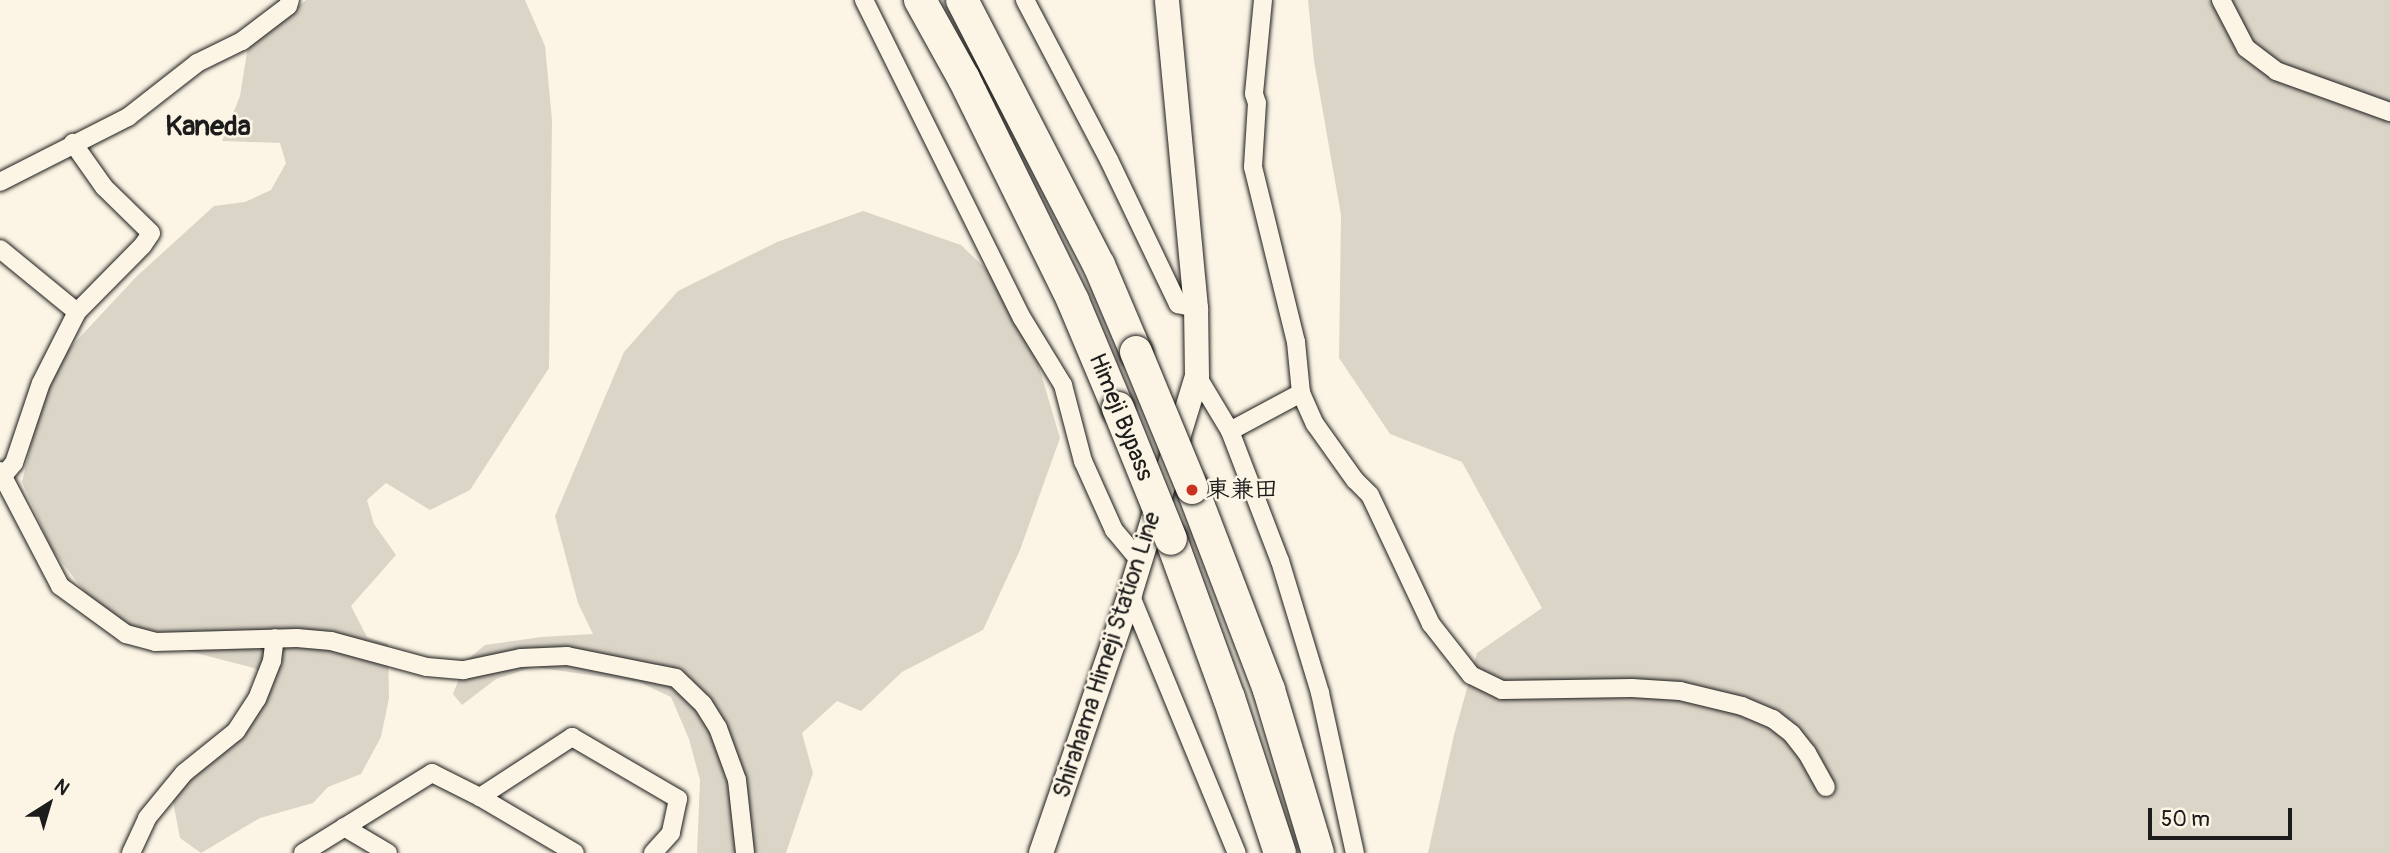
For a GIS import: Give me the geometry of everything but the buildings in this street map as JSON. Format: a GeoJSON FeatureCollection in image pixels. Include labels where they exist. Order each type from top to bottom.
{"type":"FeatureCollection","features":[{"type":"Feature","properties":{"kind":"highway","name":"Himeji Bypass"},"geometry":{"type":"LineString","coordinates":[[920,0],[964,79],[1067,288],[1118,408],[1171,539],[1229,698],[1280,853]]}},
{"type":"Feature","properties":{"kind":"highway","name":"Himeji Bypass"},"geometry":{"type":"LineString","coordinates":[[962,0],[1099,265],[1136,352],[1192,488],[1269,690],[1318,853]]}},
{"type":"Feature","properties":{"kind":"main road","name":"Shirahama Himeji Station Line"},"geometry":{"type":"LineString","coordinates":[[1041,853],[1130,594],[1197,376],[1196,308],[1167,0]]}},
{"type":"Feature","properties":{"kind":"street"},"geometry":{"type":"LineString","coordinates":[[0,182],[128,117],[197,63],[242,41],[288,6],[290,0]]}},
{"type":"Feature","properties":{"kind":"street"},"geometry":{"type":"LineString","coordinates":[[864,0],[1022,318],[1063,385],[1083,461],[1114,530],[1140,561]]}},
{"type":"Feature","properties":{"kind":"street"},"geometry":{"type":"LineString","coordinates":[[1025,0],[1109,160],[1178,304],[1196,308]]}},
{"type":"Feature","properties":{"kind":"street"},"geometry":{"type":"LineString","coordinates":[[1263,0],[1254,94],[1257,103],[1253,167],[1296,341],[1301,393],[1321,433],[1370,495],[1431,624],[1471,675],[1502,691],[1668,690],[1742,706],[1773,719],[1792,734],[1807,753],[1825,787]]}},
{"type":"Feature","properties":{"kind":"street"},"geometry":{"type":"LineString","coordinates":[[2221,0],[2246,48],[2276,71],[2390,112]]}},
{"type":"Feature","properties":{"kind":"street"},"geometry":{"type":"LineString","coordinates":[[73,143],[104,187],[150,233],[143,245],[77,312],[41,383],[14,463],[2,474],[60,586],[126,634],[155,642],[275,638],[331,641],[428,667],[464,670],[521,658],[566,656],[676,678],[703,704],[718,728],[737,780],[745,853]]}},
{"type":"Feature","properties":{"kind":"street"},"geometry":{"type":"LineString","coordinates":[[0,249],[77,312]]}},
{"type":"Feature","properties":{"kind":"street"},"geometry":{"type":"LineString","coordinates":[[1197,376],[1230,431],[1280,561],[1320,693],[1353,847]]}},
{"type":"Feature","properties":{"kind":"street"},"geometry":{"type":"LineString","coordinates":[[1230,431],[1301,393]]}},
{"type":"Feature","properties":{"kind":"street"},"geometry":{"type":"LineString","coordinates":[[1130,594],[1237,853]]}},
{"type":"Feature","properties":{"kind":"street"},"geometry":{"type":"LineString","coordinates":[[131,853],[147,818],[184,773],[236,731],[257,699],[272,661],[275,638]]}},
{"type":"Feature","properties":{"kind":"street"},"geometry":{"type":"LineString","coordinates":[[480,797],[572,737],[678,799],[671,833],[653,853]]}},
{"type":"Feature","properties":{"kind":"street"},"geometry":{"type":"LineString","coordinates":[[303,853],[432,773],[480,797],[575,853]]}},
{"type":"Feature","properties":{"kind":"street"},"geometry":{"type":"LineString","coordinates":[[344,827],[388,853]]}},
{"type":"Feature","properties":{"kind":"shaded area"},"geometry":{"type":"Polygon","coordinates":[[[306,0],[525,0],[545,46],[552,120],[549,368],[470,490],[430,510],[386,483],[367,500],[374,524],[396,555],[351,606],[367,637],[388,644],[389,698],[381,737],[361,774],[328,787],[313,803],[260,818],[201,853],[180,838],[172,796],[273,681],[254,668],[161,644],[101,613],[51,548],[22,482],[40,407],[68,350],[136,277],[214,206],[245,202],[271,190],[286,163],[280,143],[222,141],[240,96],[248,46],[306,0]]]}},
{"type":"Feature","properties":{"kind":"shaded area"},"geometry":{"type":"Polygon","coordinates":[[[1308,0],[2390,0],[2390,853],[1428,853],[1454,735],[1477,653],[1542,608],[1462,462],[1390,434],[1339,358],[1341,215],[1314,61],[1308,0]]]}},
{"type":"Feature","properties":{"kind":"shaded area"},"geometry":{"type":"Polygon","coordinates":[[[863,211],[961,245],[987,270],[1031,340],[1060,438],[1020,550],[983,630],[902,672],[861,711],[837,701],[802,733],[813,773],[786,853],[697,853],[700,780],[689,739],[671,697],[639,682],[534,667],[496,679],[462,705],[453,694],[466,661],[485,645],[541,637],[593,634],[578,603],[555,516],[624,352],[678,291],[777,242],[863,211]]]}},
{"type":"Feature","properties":{"kind":"place","name":"東兼田"},"geometry":{"type":"Point","coordinates":[1192,490]}},
{"type":"Feature","properties":{"kind":"district","name":"Kaneda"},"geometry":{"type":"Point","coordinates":[208,127]}}]}
